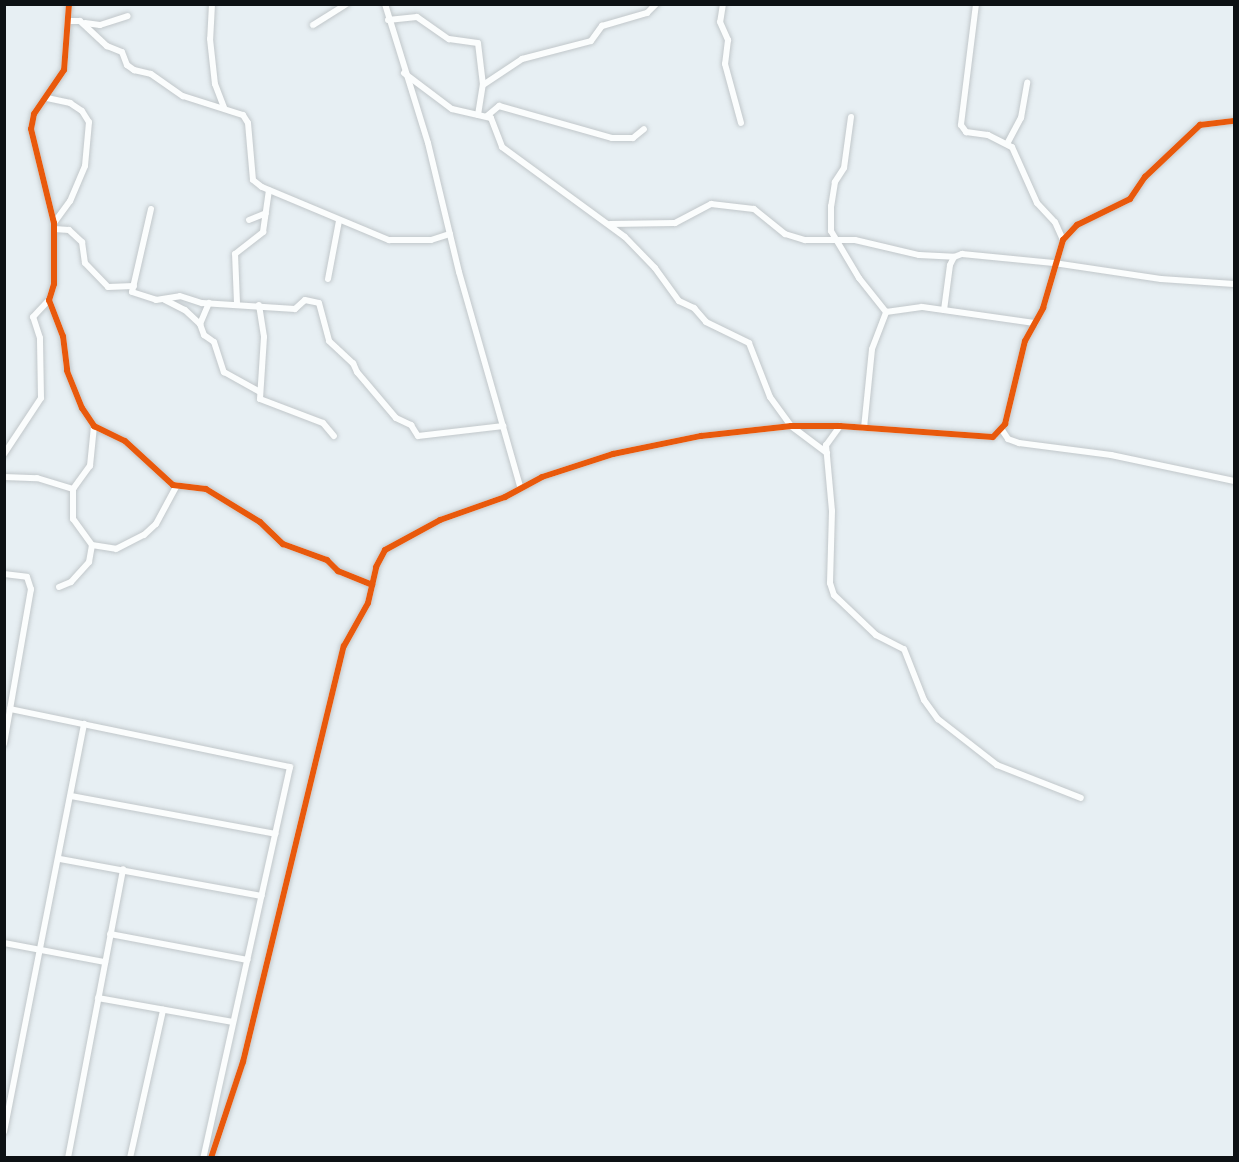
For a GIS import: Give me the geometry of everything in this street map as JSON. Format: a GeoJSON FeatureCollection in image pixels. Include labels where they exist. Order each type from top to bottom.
{"type":"FeatureCollection","features":[{"type":"Feature","properties":{"kind":"street"},"geometry":{"type":"LineString","coordinates":[[4,454],[40,398],[40,338],[33,317],[49,300],[54,284],[54,226],[32,129],[34,114],[64,70],[69,4]]}},
{"type":"Feature","properties":{"kind":"street"},"geometry":{"type":"LineString","coordinates":[[212,4],[210,39],[215,84],[224,107]]}},
{"type":"Feature","properties":{"kind":"street"},"geometry":{"type":"LineString","coordinates":[[313,25],[346,4]]}},
{"type":"Feature","properties":{"kind":"street"},"geometry":{"type":"LineString","coordinates":[[385,4],[404,73],[428,143],[450,234],[520,486]]}},
{"type":"Feature","properties":{"kind":"street"},"geometry":{"type":"LineString","coordinates":[[643,4],[647,13]]}},
{"type":"Feature","properties":{"kind":"street"},"geometry":{"type":"LineString","coordinates":[[483,85],[523,58],[591,41],[602,26],[647,13],[656,4]]}},
{"type":"Feature","properties":{"kind":"street"},"geometry":{"type":"LineString","coordinates":[[723,4],[720,21],[728,40],[726,64],[741,123]]}},
{"type":"Feature","properties":{"kind":"street"},"geometry":{"type":"LineString","coordinates":[[976,4],[961,125],[966,132],[988,135],[1007,144],[1021,164],[1037,203],[1055,222],[1063,240]]}},
{"type":"Feature","properties":{"kind":"street"},"geometry":{"type":"LineString","coordinates":[[69,21],[100,24],[128,16]]}},
{"type":"Feature","properties":{"kind":"street"},"geometry":{"type":"LineString","coordinates":[[388,20],[417,17],[450,39],[478,43],[483,85],[478,115]]}},
{"type":"Feature","properties":{"kind":"street"},"geometry":{"type":"LineString","coordinates":[[84,23],[107,46],[122,52],[131,68],[152,74],[183,96],[224,107],[246,119],[254,180],[269,190],[389,240],[431,240],[450,234]]}},
{"type":"Feature","properties":{"kind":"street"},"geometry":{"type":"LineString","coordinates":[[404,73],[452,108],[487,116],[493,121],[502,147],[580,207],[609,224],[655,268],[679,301],[694,308],[706,322],[749,343],[758,373],[791,426],[826,453]]}},
{"type":"Feature","properties":{"kind":"street"},"geometry":{"type":"LineString","coordinates":[[1007,144],[1021,118],[1028,83]]}},
{"type":"Feature","properties":{"kind":"street"},"geometry":{"type":"LineString","coordinates":[[47,98],[70,103],[82,111],[89,122],[82,173],[70,201],[54,226]]}},
{"type":"Feature","properties":{"kind":"street"},"geometry":{"type":"LineString","coordinates":[[487,116],[499,106],[612,138],[633,138],[644,129]]}},
{"type":"Feature","properties":{"kind":"street"},"geometry":{"type":"LineString","coordinates":[[851,117],[844,168],[835,182],[831,206],[831,231],[859,278],[886,312]]}},
{"type":"Feature","properties":{"kind":"street"},"geometry":{"type":"LineString","coordinates":[[1234,121],[1212,121],[1195,129],[1145,177],[1130,199],[1077,225],[1063,240],[1054,263],[1046,301],[1025,341],[1002,430],[1008,439],[1019,443],[1111,455],[1234,481]]}},
{"type":"Feature","properties":{"kind":"street"},"geometry":{"type":"LineString","coordinates":[[237,303],[235,254],[263,232],[269,190]]}},
{"type":"Feature","properties":{"kind":"street"},"geometry":{"type":"LineString","coordinates":[[609,224],[675,223],[711,204],[754,209],[788,236],[820,243],[855,240],[919,255],[954,257],[962,254],[1054,263],[1161,279],[1234,284]]}},
{"type":"Feature","properties":{"kind":"street"},"geometry":{"type":"LineString","coordinates":[[151,209],[132,292],[164,300],[185,310],[200,324],[204,335],[214,342],[224,372],[260,392]]}},
{"type":"Feature","properties":{"kind":"street"},"geometry":{"type":"LineString","coordinates":[[249,220],[266,213]]}},
{"type":"Feature","properties":{"kind":"street"},"geometry":{"type":"LineString","coordinates":[[328,279],[339,221]]}},
{"type":"Feature","properties":{"kind":"street"},"geometry":{"type":"LineString","coordinates":[[54,226],[69,230],[82,242],[85,263],[108,287],[134,285]]}},
{"type":"Feature","properties":{"kind":"street"},"geometry":{"type":"LineString","coordinates":[[944,310],[954,257]]}},
{"type":"Feature","properties":{"kind":"street"},"geometry":{"type":"LineString","coordinates":[[164,300],[180,296],[209,303],[237,303],[295,309],[305,300],[318,303],[329,341],[353,363],[357,372],[396,418],[411,425],[418,436],[503,426]]}},
{"type":"Feature","properties":{"kind":"street"},"geometry":{"type":"LineString","coordinates":[[49,300],[63,336],[67,371],[94,426],[90,466],[73,489],[73,519],[92,545],[116,549],[144,535],[156,524],[177,485]]}},
{"type":"Feature","properties":{"kind":"street"},"geometry":{"type":"LineString","coordinates":[[200,324],[209,303]]}},
{"type":"Feature","properties":{"kind":"street"},"geometry":{"type":"LineString","coordinates":[[259,305],[264,337],[260,392],[263,402],[323,423],[334,436]]}},
{"type":"Feature","properties":{"kind":"street"},"geometry":{"type":"LineString","coordinates":[[886,312],[922,308],[1035,323]]}},
{"type":"Feature","properties":{"kind":"street"},"geometry":{"type":"LineString","coordinates":[[864,428],[872,350],[886,312]]}},
{"type":"Feature","properties":{"kind":"street"},"geometry":{"type":"LineString","coordinates":[[94,426],[125,441],[177,485],[206,489],[260,522],[283,544],[327,560],[338,571],[372,585]]}},
{"type":"Feature","properties":{"kind":"street"},"geometry":{"type":"LineString","coordinates":[[211,1158],[243,1062],[344,646],[368,603],[376,567],[389,547],[433,523],[505,497],[520,486],[637,449],[729,432],[791,426],[905,428],[984,439],[1002,430]]}},
{"type":"Feature","properties":{"kind":"street"},"geometry":{"type":"LineString","coordinates":[[840,426],[827,441],[826,453],[832,511],[830,583],[834,596],[876,635],[904,649],[924,700],[938,719],[997,765],[1081,798]]}},
{"type":"Feature","properties":{"kind":"street"},"geometry":{"type":"LineString","coordinates":[[4,477],[38,478],[73,489]]}},
{"type":"Feature","properties":{"kind":"street"},"geometry":{"type":"LineString","coordinates":[[59,587],[71,582],[89,562],[92,545]]}},
{"type":"Feature","properties":{"kind":"street"},"geometry":{"type":"LineString","coordinates":[[4,574],[27,577],[32,589],[4,744]]}},
{"type":"Feature","properties":{"kind":"street"},"geometry":{"type":"LineString","coordinates":[[10,709],[287,764],[290,773],[203,1158]]}},
{"type":"Feature","properties":{"kind":"street"},"geometry":{"type":"LineString","coordinates":[[4,1132],[60,859],[84,724]]}},
{"type":"Feature","properties":{"kind":"street"},"geometry":{"type":"LineString","coordinates":[[71,796],[276,834]]}},
{"type":"Feature","properties":{"kind":"street"},"geometry":{"type":"LineString","coordinates":[[60,859],[262,896]]}},
{"type":"Feature","properties":{"kind":"street"},"geometry":{"type":"LineString","coordinates":[[68,1158],[123,869]]}},
{"type":"Feature","properties":{"kind":"street"},"geometry":{"type":"LineString","coordinates":[[110,934],[248,960]]}},
{"type":"Feature","properties":{"kind":"street"},"geometry":{"type":"LineString","coordinates":[[4,943],[105,962]]}},
{"type":"Feature","properties":{"kind":"street"},"geometry":{"type":"LineString","coordinates":[[98,998],[233,1022]]}},
{"type":"Feature","properties":{"kind":"street"},"geometry":{"type":"LineString","coordinates":[[130,1158],[163,1010]]}},
{"type":"Feature","properties":{"kind":"cycle path"},"geometry":{"type":"LineString","coordinates":[[69,4],[64,70],[34,114],[31,129],[54,223],[54,284],[49,300],[63,336],[67,371],[82,408],[94,426],[125,441],[173,485],[206,489],[260,522],[283,544],[327,560],[338,571],[372,585]]}},
{"type":"Feature","properties":{"kind":"cycle path"},"geometry":{"type":"LineString","coordinates":[[211,1158],[243,1062],[344,646],[368,603],[376,567],[385,550],[440,520],[505,497],[542,477],[613,454],[701,436],[791,426],[840,426],[993,437],[1005,424],[1025,341],[1043,308],[1063,240],[1077,225],[1130,199],[1145,177],[1200,125],[1234,121]]}}]}
